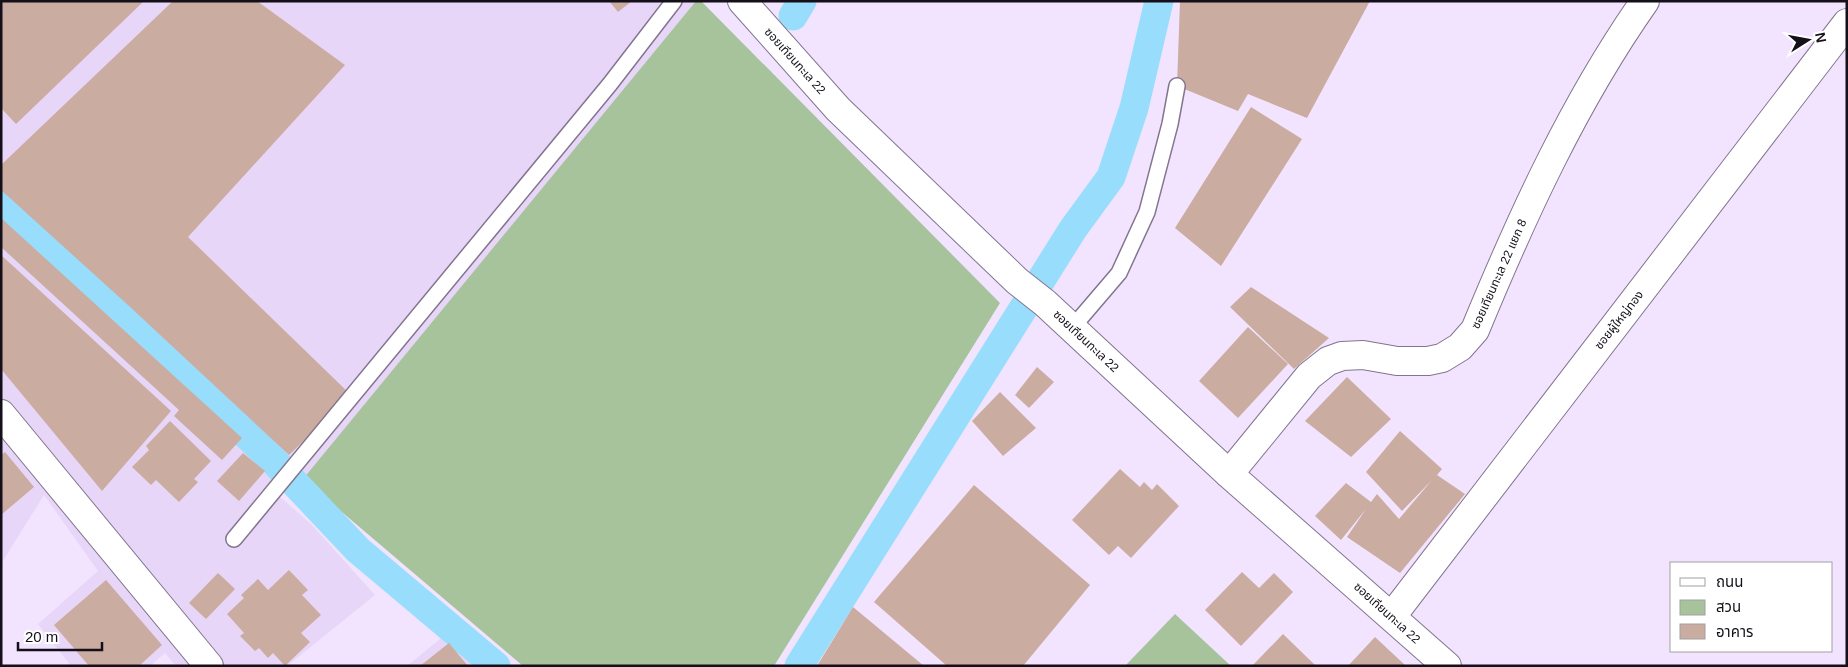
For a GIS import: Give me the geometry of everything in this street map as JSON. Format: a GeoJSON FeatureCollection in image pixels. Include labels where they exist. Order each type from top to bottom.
{"type":"FeatureCollection","features":[{"type":"Feature","properties":{"kind":"street","name":"ซอยเทียนทะเล 22"},"geometry":{"type":"LineString","coordinates":[[742,1],[838,109],[1017,281],[1045,303],[1229,474],[1447,666]]}},
{"type":"Feature","properties":{"kind":"street","name":"ซอยเทียนทะเล 22 แยก 8"},"geometry":{"type":"LineString","coordinates":[[1229,474],[1310,376],[1328,361],[1342,356],[1363,355],[1397,361],[1428,361],[1442,358],[1460,347],[1475,330],[1552,158],[1599,71],[1645,1]]}},
{"type":"Feature","properties":{"kind":"street","name":"ซอยผู้ใหญ่ทอง"},"geometry":{"type":"LineString","coordinates":[[1392,616],[1847,23]]}},
{"type":"Feature","properties":{"kind":"street"},"geometry":{"type":"LineString","coordinates":[[4,423],[209,666]]}},
{"type":"Feature","properties":{"kind":"lane"},"geometry":{"type":"LineString","coordinates":[[234,539],[604,91],[674,1]]}},
{"type":"Feature","properties":{"kind":"lane"},"geometry":{"type":"LineString","coordinates":[[1072,328],[1119,273],[1147,212],[1170,124],[1177,86]]}},
{"type":"Feature","properties":{"kind":"shaded area"},"geometry":{"type":"Polygon","coordinates":[[[1,1],[696,1],[303,479],[278,495],[312,525],[375,595],[287,666],[176,666],[165,653],[150,666],[71,666],[38,624],[98,571],[44,495],[1,564],[1,1]]]}},
{"type":"Feature","properties":{"kind":"shaded area"},"geometry":{"type":"Polygon","coordinates":[[[445,635],[482,666],[407,666],[445,635]]]}},
{"type":"Feature","properties":{"kind":"green space"},"geometry":{"type":"Polygon","coordinates":[[[696,1],[701,1],[1000,303],[774,666],[523,666],[303,479],[696,1]]]}},
{"type":"Feature","properties":{"kind":"green space"},"geometry":{"type":"Polygon","coordinates":[[[1175,614],[1231,666],[1125,666],[1175,614]]]}},
{"type":"Feature","properties":{"kind":"building"},"geometry":{"type":"Polygon","coordinates":[[[1,1],[144,1],[16,124],[1,108],[1,1]]]}},
{"type":"Feature","properties":{"kind":"building"},"geometry":{"type":"Polygon","coordinates":[[[173,1],[257,1],[345,65],[188,237],[351,395],[289,455],[1,190],[1,165],[173,1]]]}},
{"type":"Feature","properties":{"kind":"building"},"geometry":{"type":"Polygon","coordinates":[[[609,1],[632,1],[618,12],[609,1]]]}},
{"type":"Feature","properties":{"kind":"building"},"geometry":{"type":"Polygon","coordinates":[[[1180,1],[1370,1],[1307,118],[1248,94],[1238,111],[1177,86],[1180,1]]]}},
{"type":"Feature","properties":{"kind":"building"},"geometry":{"type":"Polygon","coordinates":[[[1251,107],[1302,139],[1221,266],[1175,228],[1251,107]]]}},
{"type":"Feature","properties":{"kind":"building"},"geometry":{"type":"Polygon","coordinates":[[[1,218],[242,438],[222,460],[174,416],[179,410],[1,247],[1,218]]]}},
{"type":"Feature","properties":{"kind":"building"},"geometry":{"type":"Polygon","coordinates":[[[1,255],[171,411],[102,491],[1,369],[1,255]]]}},
{"type":"Feature","properties":{"kind":"building"},"geometry":{"type":"Polygon","coordinates":[[[1251,287],[1329,338],[1294,369],[1230,307],[1251,287]]]}},
{"type":"Feature","properties":{"kind":"building"},"geometry":{"type":"Polygon","coordinates":[[[1248,327],[1288,364],[1238,418],[1199,381],[1248,327]]]}},
{"type":"Feature","properties":{"kind":"building"},"geometry":{"type":"Polygon","coordinates":[[[1037,367],[1054,382],[1029,408],[1015,395],[1037,367]]]}},
{"type":"Feature","properties":{"kind":"building"},"geometry":{"type":"Polygon","coordinates":[[[1347,377],[1391,419],[1351,457],[1305,421],[1347,377]]]}},
{"type":"Feature","properties":{"kind":"building"},"geometry":{"type":"Polygon","coordinates":[[[1000,392],[1036,428],[1003,456],[972,421],[1000,392]]]}},
{"type":"Feature","properties":{"kind":"building"},"geometry":{"type":"Polygon","coordinates":[[[170,421],[211,461],[194,479],[198,482],[179,502],[156,480],[151,485],[132,467],[149,450],[146,446],[170,421]]]}},
{"type":"Feature","properties":{"kind":"building"},"geometry":{"type":"Polygon","coordinates":[[[1400,431],[1442,469],[1437,475],[1465,494],[1400,573],[1347,537],[1366,509],[1341,540],[1315,516],[1346,483],[1371,502],[1377,494],[1399,519],[1432,480],[1402,511],[1366,472],[1400,431]]]}},
{"type":"Feature","properties":{"kind":"building"},"geometry":{"type":"Polygon","coordinates":[[[5,452],[34,487],[1,515],[1,455],[5,452]]]}},
{"type":"Feature","properties":{"kind":"building"},"geometry":{"type":"Polygon","coordinates":[[[243,453],[265,471],[239,501],[217,481],[243,453]]]}},
{"type":"Feature","properties":{"kind":"building"},"geometry":{"type":"Polygon","coordinates":[[[1120,469],[1140,487],[1144,482],[1152,490],[1157,484],[1179,506],[1131,558],[1118,546],[1109,555],[1072,520],[1120,469]]]}},
{"type":"Feature","properties":{"kind":"building"},"geometry":{"type":"Polygon","coordinates":[[[974,485],[1090,585],[1023,666],[947,666],[874,602],[974,485]]]}},
{"type":"Feature","properties":{"kind":"building"},"geometry":{"type":"Polygon","coordinates":[[[289,570],[308,590],[302,595],[321,615],[301,633],[310,642],[285,666],[273,653],[268,658],[259,648],[255,651],[240,636],[244,633],[227,614],[244,598],[241,595],[258,579],[268,590],[289,570]]]}},
{"type":"Feature","properties":{"kind":"building"},"geometry":{"type":"Polygon","coordinates":[[[1242,572],[1259,588],[1274,573],[1293,592],[1241,646],[1205,610],[1242,572]]]}},
{"type":"Feature","properties":{"kind":"building"},"geometry":{"type":"Polygon","coordinates":[[[218,573],[235,589],[206,619],[189,603],[218,573]]]}},
{"type":"Feature","properties":{"kind":"building"},"geometry":{"type":"Polygon","coordinates":[[[106,580],[162,645],[139,666],[89,666],[54,625],[106,580]]]}},
{"type":"Feature","properties":{"kind":"building"},"geometry":{"type":"Polygon","coordinates":[[[853,607],[924,666],[817,666],[853,607]]]}},
{"type":"Feature","properties":{"kind":"building"},"geometry":{"type":"Polygon","coordinates":[[[1283,634],[1316,666],[1252,666],[1283,634]]]}},
{"type":"Feature","properties":{"kind":"building"},"geometry":{"type":"Polygon","coordinates":[[[1375,637],[1406,666],[1348,666],[1375,637]]]}},
{"type":"Feature","properties":{"kind":"building"},"geometry":{"type":"Polygon","coordinates":[[[449,643],[468,666],[420,666],[449,643]]]}},
{"type":"Feature","properties":{"kind":"waterway"},"geometry":{"type":"LineString","coordinates":[[793,16],[802,1]]}},
{"type":"Feature","properties":{"kind":"waterway"},"geometry":{"type":"LineString","coordinates":[[799,666],[1073,229],[1111,177],[1134,108],[1159,1]]}},
{"type":"Feature","properties":{"kind":"waterway"},"geometry":{"type":"LineString","coordinates":[[1,204],[271,458],[358,550],[496,666]]}}]}
